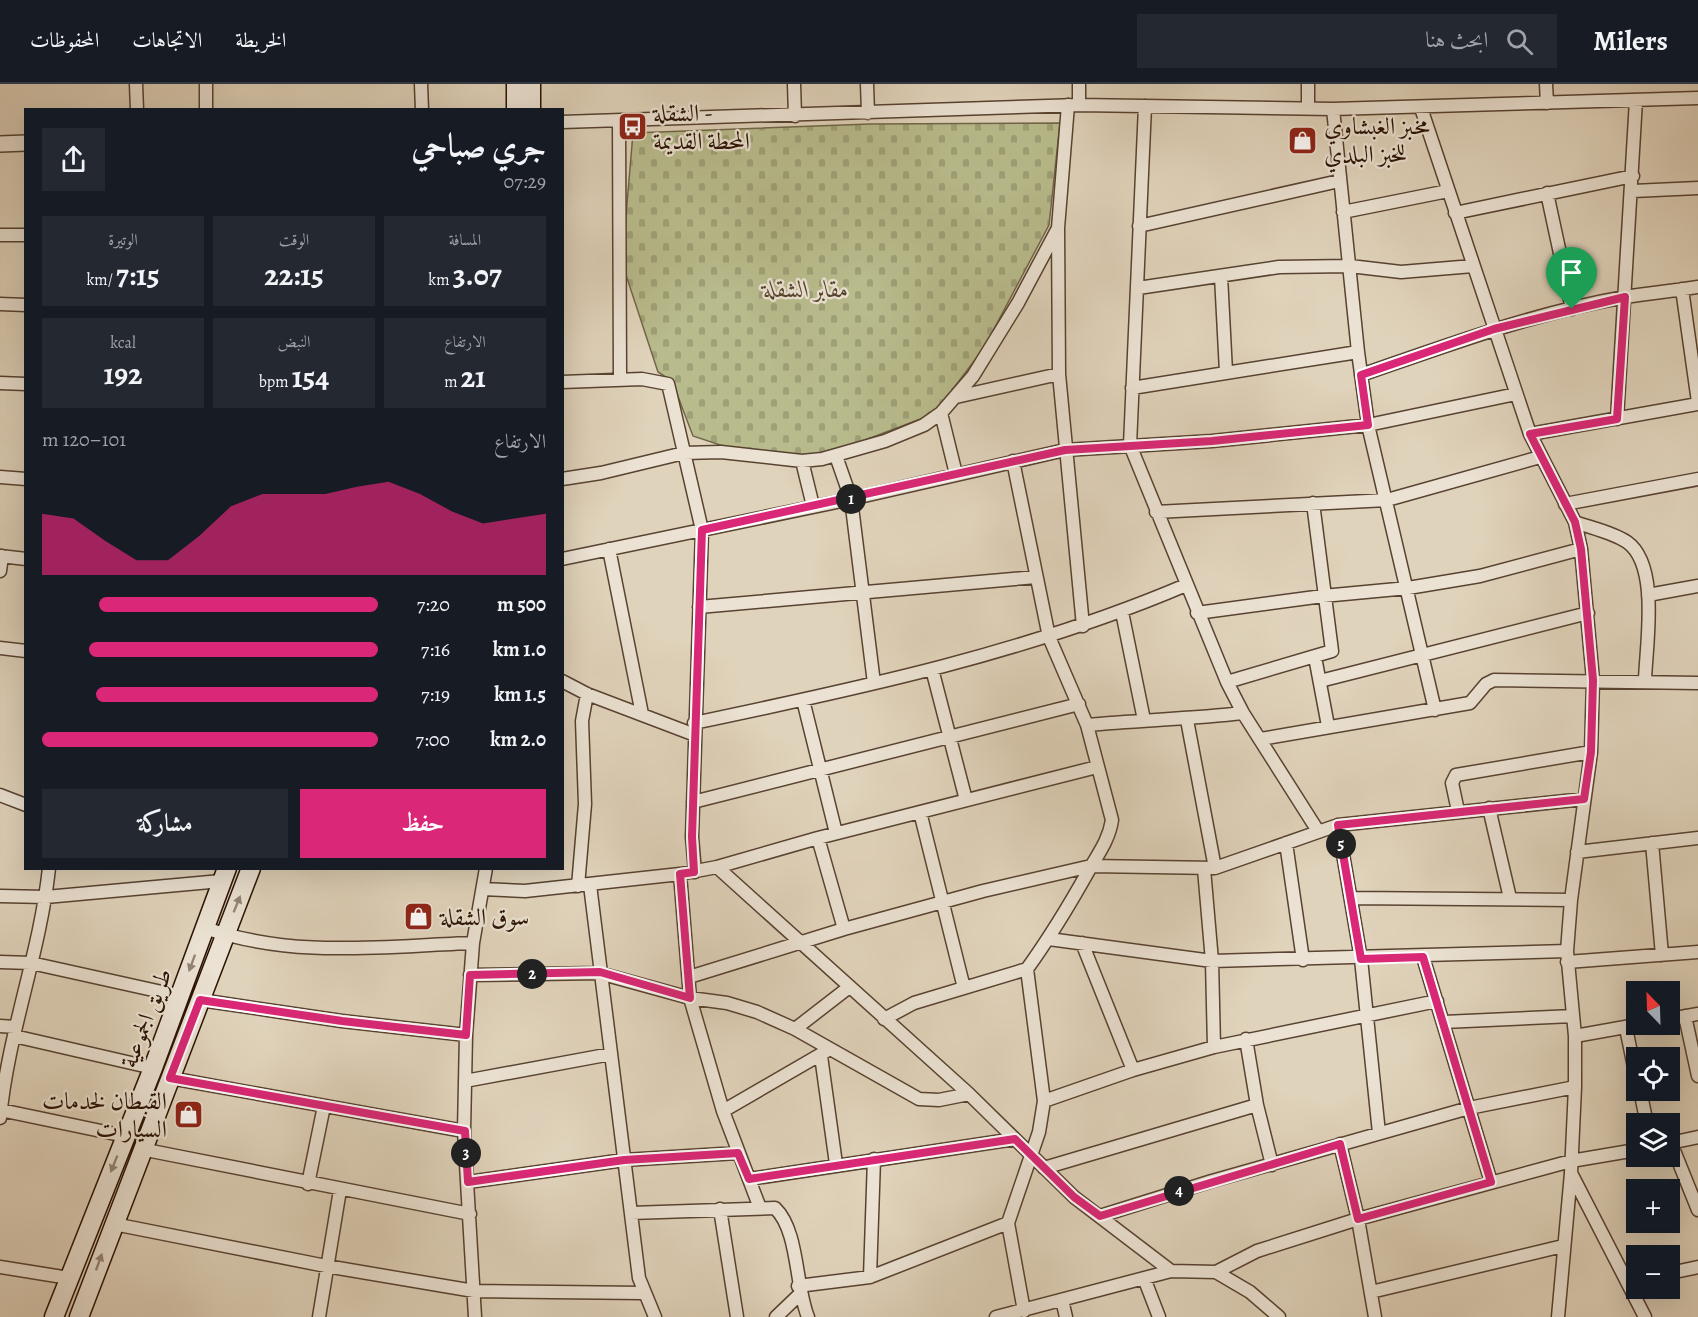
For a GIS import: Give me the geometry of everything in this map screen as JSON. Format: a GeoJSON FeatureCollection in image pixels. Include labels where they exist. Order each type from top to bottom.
{"type":"FeatureCollection","features":[{"type":"Feature","properties":{"kind":"main road"},"geometry":{"type":"LineString","coordinates":[[516,84],[516,108]]}},
{"type":"Feature","properties":{"kind":"main road"},"geometry":{"type":"LineString","coordinates":[[531,84],[531,108]]}},
{"type":"Feature","properties":{"kind":"main road","name":"طريق الجموعية"},"geometry":{"type":"LineString","coordinates":[[84,1316],[141,1149],[250,870]]}},
{"type":"Feature","properties":{"kind":"main road","name":"طريق الجموعية"},"geometry":{"type":"LineString","coordinates":[[54,1317],[124,1136],[153,1068],[224,875]]}},
{"type":"Feature","properties":{"kind":"street"},"geometry":{"type":"LineString","coordinates":[[136,84],[136,108]]}},
{"type":"Feature","properties":{"kind":"street"},"geometry":{"type":"LineString","coordinates":[[206,84],[206,108]]}},
{"type":"Feature","properties":{"kind":"street"},"geometry":{"type":"LineString","coordinates":[[421,84],[422,108]]}},
{"type":"Feature","properties":{"kind":"street"},"geometry":{"type":"LineString","coordinates":[[794,84],[795,116]]}},
{"type":"Feature","properties":{"kind":"street"},"geometry":{"type":"LineString","coordinates":[[867,84],[868,113]]}},
{"type":"Feature","properties":{"kind":"street"},"geometry":{"type":"LineString","coordinates":[[1079,84],[1073,105],[1058,228],[1059,374],[1083,626]]}},
{"type":"Feature","properties":{"kind":"street"},"geometry":{"type":"LineString","coordinates":[[1308,84],[1308,109]]}},
{"type":"Feature","properties":{"kind":"street"},"geometry":{"type":"LineString","coordinates":[[1546,84],[1547,104]]}},
{"type":"Feature","properties":{"kind":"street"},"geometry":{"type":"LineString","coordinates":[[564,122],[1073,105],[1333,109],[1698,98]]}},
{"type":"Feature","properties":{"kind":"street"},"geometry":{"type":"LineString","coordinates":[[1617,419],[1633,191],[1636,100]]}},
{"type":"Feature","properties":{"kind":"street"},"geometry":{"type":"LineString","coordinates":[[1145,106],[1130,445],[1227,682],[1243,713],[1318,831]]}},
{"type":"Feature","properties":{"kind":"street"},"geometry":{"type":"LineString","coordinates":[[1421,108],[1530,434],[1575,522],[1581,549],[1593,680],[1591,752],[1570,900],[1568,957],[1575,1036],[1575,1087],[1571,1167],[1558,1317]]}},
{"type":"Feature","properties":{"kind":"street"},"geometry":{"type":"LineString","coordinates":[[1333,109],[1339,181],[1368,425],[1388,500],[1435,710]]}},
{"type":"Feature","properties":{"kind":"street"},"geometry":{"type":"LineString","coordinates":[[619,121],[620,378]]}},
{"type":"Feature","properties":{"kind":"street"},"geometry":{"type":"LineString","coordinates":[[0,144],[24,143]]}},
{"type":"Feature","properties":{"kind":"street"},"geometry":{"type":"LineString","coordinates":[[1455,213],[1633,176]]}},
{"type":"Feature","properties":{"kind":"street"},"geometry":{"type":"LineString","coordinates":[[1139,226],[1339,181]]}},
{"type":"Feature","properties":{"kind":"street"},"geometry":{"type":"LineString","coordinates":[[1633,191],[1698,188]]}},
{"type":"Feature","properties":{"kind":"street"},"geometry":{"type":"LineString","coordinates":[[1343,212],[1448,191]]}},
{"type":"Feature","properties":{"kind":"street"},"geometry":{"type":"LineString","coordinates":[[1547,193],[1572,309]]}},
{"type":"Feature","properties":{"kind":"street"},"geometry":{"type":"LineString","coordinates":[[564,479],[601,474],[684,453],[721,452],[802,461],[836,456],[924,425],[941,413],[973,376],[1018,303],[1058,228]]}},
{"type":"Feature","properties":{"kind":"street"},"geometry":{"type":"LineString","coordinates":[[0,235],[24,235]]}},
{"type":"Feature","properties":{"kind":"street"},"geometry":{"type":"LineString","coordinates":[[1138,288],[1279,267],[1350,266],[1409,272],[1473,266]]}},
{"type":"Feature","properties":{"kind":"street"},"geometry":{"type":"LineString","coordinates":[[1221,276],[1226,372]]}},
{"type":"Feature","properties":{"kind":"street"},"geometry":{"type":"LineString","coordinates":[[1361,375],[1494,329],[1625,297],[1698,287]]}},
{"type":"Feature","properties":{"kind":"street"},"geometry":{"type":"LineString","coordinates":[[1530,434],[1698,403],[1682,289]]}},
{"type":"Feature","properties":{"kind":"street"},"geometry":{"type":"LineString","coordinates":[[0,304],[24,304]]}},
{"type":"Feature","properties":{"kind":"street"},"geometry":{"type":"LineString","coordinates":[[1132,388],[1358,352]]}},
{"type":"Feature","properties":{"kind":"street"},"geometry":{"type":"LineString","coordinates":[[956,397],[1059,374]]}},
{"type":"Feature","properties":{"kind":"street"},"geometry":{"type":"LineString","coordinates":[[564,382],[620,378],[654,380],[668,384],[702,530],[692,837],[694,872]]}},
{"type":"Feature","properties":{"kind":"street"},"geometry":{"type":"LineString","coordinates":[[0,383],[24,384]]}},
{"type":"Feature","properties":{"kind":"street"},"geometry":{"type":"LineString","coordinates":[[564,559],[851,499],[1065,450],[1212,441],[1368,425],[1516,394]]}},
{"type":"Feature","properties":{"kind":"street"},"geometry":{"type":"LineString","coordinates":[[941,413],[956,474]]}},
{"type":"Feature","properties":{"kind":"street"},"geometry":{"type":"LineString","coordinates":[[836,456],[851,499],[874,682]]}},
{"type":"Feature","properties":{"kind":"street"},"geometry":{"type":"LineString","coordinates":[[1156,512],[1313,502],[1388,500],[1540,457]]}},
{"type":"Feature","properties":{"kind":"street"},"geometry":{"type":"LineString","coordinates":[[802,461],[813,506]]}},
{"type":"Feature","properties":{"kind":"street"},"geometry":{"type":"LineString","coordinates":[[885,1019],[902,1008],[1027,969],[1048,939],[1109,835],[1112,820],[1087,725],[1049,637],[1012,461]]}},
{"type":"Feature","properties":{"kind":"street"},"geometry":{"type":"LineString","coordinates":[[0,477],[24,479]]}},
{"type":"Feature","properties":{"kind":"street"},"geometry":{"type":"LineString","coordinates":[[1565,504],[1698,479]]}},
{"type":"Feature","properties":{"kind":"street"},"geometry":{"type":"LineString","coordinates":[[1227,682],[1316,657],[1328,653],[1333,648],[1323,596],[1313,502]]}},
{"type":"Feature","properties":{"kind":"street"},"geometry":{"type":"LineString","coordinates":[[1575,522],[1620,539],[1636,552],[1646,577],[1648,595],[1645,680]]}},
{"type":"Feature","properties":{"kind":"street"},"geometry":{"type":"LineString","coordinates":[[609,549],[642,714]]}},
{"type":"Feature","properties":{"kind":"street"},"geometry":{"type":"LineString","coordinates":[[1197,613],[1323,596],[1408,588],[1480,576],[1581,549]]}},
{"type":"Feature","properties":{"kind":"street"},"geometry":{"type":"LineString","coordinates":[[0,571],[1,556],[24,559]]}},
{"type":"Feature","properties":{"kind":"street"},"geometry":{"type":"LineString","coordinates":[[699,607],[1036,577]]}},
{"type":"Feature","properties":{"kind":"street"},"geometry":{"type":"LineString","coordinates":[[564,682],[587,694],[642,714],[695,729],[1049,637],[1122,612],[1186,585]]}},
{"type":"Feature","properties":{"kind":"street"},"geometry":{"type":"LineString","coordinates":[[1648,595],[1698,585]]}},
{"type":"Feature","properties":{"kind":"street"},"geometry":{"type":"LineString","coordinates":[[1122,612],[1144,720]]}},
{"type":"Feature","properties":{"kind":"street"},"geometry":{"type":"LineString","coordinates":[[1320,681],[1588,613]]}},
{"type":"Feature","properties":{"kind":"street"},"geometry":{"type":"LineString","coordinates":[[0,648],[24,651]]}},
{"type":"Feature","properties":{"kind":"street"},"geometry":{"type":"LineString","coordinates":[[1316,657],[1328,726]]}},
{"type":"Feature","properties":{"kind":"street"},"geometry":{"type":"LineString","coordinates":[[932,669],[966,800]]}},
{"type":"Feature","properties":{"kind":"street"},"geometry":{"type":"LineString","coordinates":[[1261,739],[1470,703],[1486,684],[1494,680],[1645,680],[1698,683]]}},
{"type":"Feature","properties":{"kind":"street"},"geometry":{"type":"LineString","coordinates":[[587,694],[582,721],[585,804],[584,885],[600,972],[637,1267],[644,1293],[655,1317]]}},
{"type":"Feature","properties":{"kind":"street"},"geometry":{"type":"LineString","coordinates":[[803,700],[836,833]]}},
{"type":"Feature","properties":{"kind":"street"},"geometry":{"type":"LineString","coordinates":[[693,802],[1079,704]]}},
{"type":"Feature","properties":{"kind":"street"},"geometry":{"type":"LineString","coordinates":[[1087,725],[1144,720],[1187,720],[1243,713]]}},
{"type":"Feature","properties":{"kind":"street"},"geometry":{"type":"LineString","coordinates":[[1187,720],[1209,868],[1214,1047]]}},
{"type":"Feature","properties":{"kind":"street"},"geometry":{"type":"LineString","coordinates":[[1458,811],[1452,783],[1456,775],[1591,752]]}},
{"type":"Feature","properties":{"kind":"street"},"geometry":{"type":"LineString","coordinates":[[483,889],[511,892],[694,872],[836,833],[1097,767]]}},
{"type":"Feature","properties":{"kind":"street"},"geometry":{"type":"LineString","coordinates":[[0,795],[24,804]]}},
{"type":"Feature","properties":{"kind":"street"},"geometry":{"type":"LineString","coordinates":[[688,977],[799,942],[1091,866],[1209,868],[1338,825],[1584,799]]}},
{"type":"Feature","properties":{"kind":"street"},"geometry":{"type":"LineString","coordinates":[[1489,808],[1510,898]]}},
{"type":"Feature","properties":{"kind":"street"},"geometry":{"type":"LineString","coordinates":[[920,812],[964,988]]}},
{"type":"Feature","properties":{"kind":"street"},"geometry":{"type":"LineString","coordinates":[[1338,825],[1361,959],[1379,1133]]}},
{"type":"Feature","properties":{"kind":"street"},"geometry":{"type":"LineString","coordinates":[[818,838],[844,930]]}},
{"type":"Feature","properties":{"kind":"street"},"geometry":{"type":"LineString","coordinates":[[1577,852],[1698,838]]}},
{"type":"Feature","properties":{"kind":"street"},"geometry":{"type":"LineString","coordinates":[[1286,843],[1303,960]]}},
{"type":"Feature","properties":{"kind":"street"},"geometry":{"type":"LineString","coordinates":[[1652,843],[1662,955]]}},
{"type":"Feature","properties":{"kind":"street"},"geometry":{"type":"LineString","coordinates":[[717,867],[848,988],[969,1094],[1074,1197],[1171,1271]]}},
{"type":"Feature","properties":{"kind":"street"},"geometry":{"type":"LineString","coordinates":[[0,1118],[2,1086],[46,897],[49,870]]}},
{"type":"Feature","properties":{"kind":"street"},"geometry":{"type":"LineString","coordinates":[[475,1317],[465,1131],[466,1035],[473,943],[486,870]]}},
{"type":"Feature","properties":{"kind":"street"},"geometry":{"type":"LineString","coordinates":[[680,874],[690,998],[723,1110],[760,1208]]}},
{"type":"Feature","properties":{"kind":"street"},"geometry":{"type":"LineString","coordinates":[[0,896],[46,897],[224,875]]}},
{"type":"Feature","properties":{"kind":"street"},"geometry":{"type":"LineString","coordinates":[[1351,898],[1570,900]]}},
{"type":"Feature","properties":{"kind":"street"},"geometry":{"type":"LineString","coordinates":[[205,928],[252,943],[291,948],[473,943]]}},
{"type":"Feature","properties":{"kind":"street"},"geometry":{"type":"LineString","coordinates":[[1048,939],[1212,961],[1568,957],[1698,952]]}},
{"type":"Feature","properties":{"kind":"street"},"geometry":{"type":"LineString","coordinates":[[1082,943],[1133,1070]]}},
{"type":"Feature","properties":{"kind":"street"},"geometry":{"type":"LineString","coordinates":[[1423,957],[1491,1182]]}},
{"type":"Feature","properties":{"kind":"street"},"geometry":{"type":"LineString","coordinates":[[0,962],[31,963],[180,996]]}},
{"type":"Feature","properties":{"kind":"street"},"geometry":{"type":"LineString","coordinates":[[1024,1311],[1008,1223],[1042,1120],[1044,1101],[1027,969]]}},
{"type":"Feature","properties":{"kind":"street"},"geometry":{"type":"LineString","coordinates":[[470,975],[600,972],[690,998],[757,1012],[795,1029],[826,1053],[919,1099],[939,1100],[969,1094]]}},
{"type":"Feature","properties":{"kind":"street"},"geometry":{"type":"LineString","coordinates":[[795,1029],[848,988]]}},
{"type":"Feature","properties":{"kind":"street"},"geometry":{"type":"LineString","coordinates":[[200,1000],[342,1021],[466,1035]]}},
{"type":"Feature","properties":{"kind":"street"},"geometry":{"type":"LineString","coordinates":[[1044,1101],[1133,1070],[1214,1047],[1437,1001]]}},
{"type":"Feature","properties":{"kind":"street"},"geometry":{"type":"LineString","coordinates":[[1692,1015],[1698,1076]]}},
{"type":"Feature","properties":{"kind":"street"},"geometry":{"type":"LineString","coordinates":[[1444,1022],[1573,1016]]}},
{"type":"Feature","properties":{"kind":"street"},"geometry":{"type":"LineString","coordinates":[[0,1026],[153,1068]]}},
{"type":"Feature","properties":{"kind":"street"},"geometry":{"type":"LineString","coordinates":[[1575,1036],[1626,1028]]}},
{"type":"Feature","properties":{"kind":"street"},"geometry":{"type":"LineString","coordinates":[[1246,1039],[1257,1105],[1272,1165]]}},
{"type":"Feature","properties":{"kind":"street"},"geometry":{"type":"LineString","coordinates":[[723,1110],[826,1053]]}},
{"type":"Feature","properties":{"kind":"street"},"geometry":{"type":"LineString","coordinates":[[826,1053],[836,1164]]}},
{"type":"Feature","properties":{"kind":"street"},"geometry":{"type":"LineString","coordinates":[[465,1080],[611,1054]]}},
{"type":"Feature","properties":{"kind":"street"},"geometry":{"type":"LineString","coordinates":[[170,1078],[465,1131]]}},
{"type":"Feature","properties":{"kind":"street"},"geometry":{"type":"LineString","coordinates":[[1100,1216],[1469,1108],[1575,1087]]}},
{"type":"Feature","properties":{"kind":"street"},"geometry":{"type":"LineString","coordinates":[[1044,1168],[1257,1105]]}},
{"type":"Feature","properties":{"kind":"street"},"geometry":{"type":"LineString","coordinates":[[308,1184],[324,1106]]}},
{"type":"Feature","properties":{"kind":"street"},"geometry":{"type":"LineString","coordinates":[[1,1110],[124,1136]]}},
{"type":"Feature","properties":{"kind":"street"},"geometry":{"type":"LineString","coordinates":[[1680,1141],[1698,1137]]}},
{"type":"Feature","properties":{"kind":"street"},"geometry":{"type":"LineString","coordinates":[[749,1179],[836,1164],[1015,1139]]}},
{"type":"Feature","properties":{"kind":"street"},"geometry":{"type":"LineString","coordinates":[[1340,1144],[1358,1219],[1375,1317]]}},
{"type":"Feature","properties":{"kind":"street"},"geometry":{"type":"LineString","coordinates":[[141,1149],[308,1184],[470,1214]]}},
{"type":"Feature","properties":{"kind":"street"},"geometry":{"type":"LineString","coordinates":[[468,1182],[624,1160],[738,1153]]}},
{"type":"Feature","properties":{"kind":"street"},"geometry":{"type":"LineString","coordinates":[[997,1317],[1171,1271],[1216,1272],[1257,1251],[1358,1219],[1491,1182],[1571,1167],[1626,1153]]}},
{"type":"Feature","properties":{"kind":"street"},"geometry":{"type":"LineString","coordinates":[[870,1277],[874,1159]]}},
{"type":"Feature","properties":{"kind":"street"},"geometry":{"type":"LineString","coordinates":[[1571,1167],[1626,1269]]}},
{"type":"Feature","properties":{"kind":"street"},"geometry":{"type":"LineString","coordinates":[[1680,1167],[1698,1210]]}},
{"type":"Feature","properties":{"kind":"street"},"geometry":{"type":"LineString","coordinates":[[319,1317],[340,1190]]}},
{"type":"Feature","properties":{"kind":"street"},"geometry":{"type":"LineString","coordinates":[[631,1213],[775,1208],[787,1222],[799,1290],[808,1317]]}},
{"type":"Feature","properties":{"kind":"street"},"geometry":{"type":"LineString","coordinates":[[720,1209],[737,1317]]}},
{"type":"Feature","properties":{"kind":"street"},"geometry":{"type":"LineString","coordinates":[[776,1317],[799,1290],[870,1277],[1008,1223]]}},
{"type":"Feature","properties":{"kind":"street"},"geometry":{"type":"LineString","coordinates":[[114,1224],[326,1266],[474,1292],[644,1293]]}},
{"type":"Feature","properties":{"kind":"street"},"geometry":{"type":"LineString","coordinates":[[1371,1292],[1563,1246]]}},
{"type":"Feature","properties":{"kind":"street"},"geometry":{"type":"LineString","coordinates":[[0,1267],[69,1278]]}},
{"type":"Feature","properties":{"kind":"street"},"geometry":{"type":"LineString","coordinates":[[1680,1271],[1698,1267]]}},
{"type":"Feature","properties":{"kind":"street"},"geometry":{"type":"LineString","coordinates":[[1216,1272],[1250,1292],[1279,1317]]}},
{"type":"Feature","properties":{"kind":"street"},"geometry":{"type":"LineString","coordinates":[[1144,1278],[1159,1317]]}},
{"type":"Feature","properties":{"kind":"street"},"geometry":{"type":"LineString","coordinates":[[1639,1299],[1645,1317]]}},
{"type":"Feature","properties":{"kind":"street"},"geometry":{"type":"LineString","coordinates":[[1062,1300],[1066,1317]]}},
{"type":"Feature","properties":{"kind":"green space","name":"مقابر الشقلة"},"geometry":{"type":"Polygon","coordinates":[[[1060,123],[1049,225],[984,348],[934,414],[812,460],[744,453],[693,436],[672,381],[658,372],[622,263],[633,133],[870,124],[1060,123]]]}},
{"type":"Feature","properties":{"kind":"place","name":"الشقلة - المحطة القديمة"},"geometry":{"type":"Point","coordinates":[632,127]}},
{"type":"Feature","properties":{"kind":"place","name":"مخبز الغبشاوي للخبز البلدي"},"geometry":{"type":"Point","coordinates":[1303,140]}},
{"type":"Feature","properties":{"kind":"place","name":"سوق الشقلة"},"geometry":{"type":"Point","coordinates":[419,917]}},
{"type":"Feature","properties":{"kind":"place","name":"القبطان لخدمات السيارات"},"geometry":{"type":"Point","coordinates":[188,1115]}},
{"type":"Feature","properties":{"kind":"route"},"geometry":{"type":"LineString","coordinates":[[1625,297],[1617,419],[1530,434],[1575,522],[1581,549],[1593,680],[1591,752],[1584,799],[1338,825],[1361,959],[1423,957],[1491,1182],[1358,1219],[1340,1144],[1272,1165],[1212,1180],[1100,1216],[1074,1197],[1015,1139],[836,1164],[749,1179],[738,1153],[624,1160],[468,1182],[465,1131],[170,1078],[200,1000],[342,1021],[466,1035],[470,975],[600,972],[690,998],[680,874],[694,872],[692,837],[694,723],[702,530],[1065,450],[1212,441],[1368,425],[1361,375],[1494,329],[1572,309],[1625,297]]}}]}
